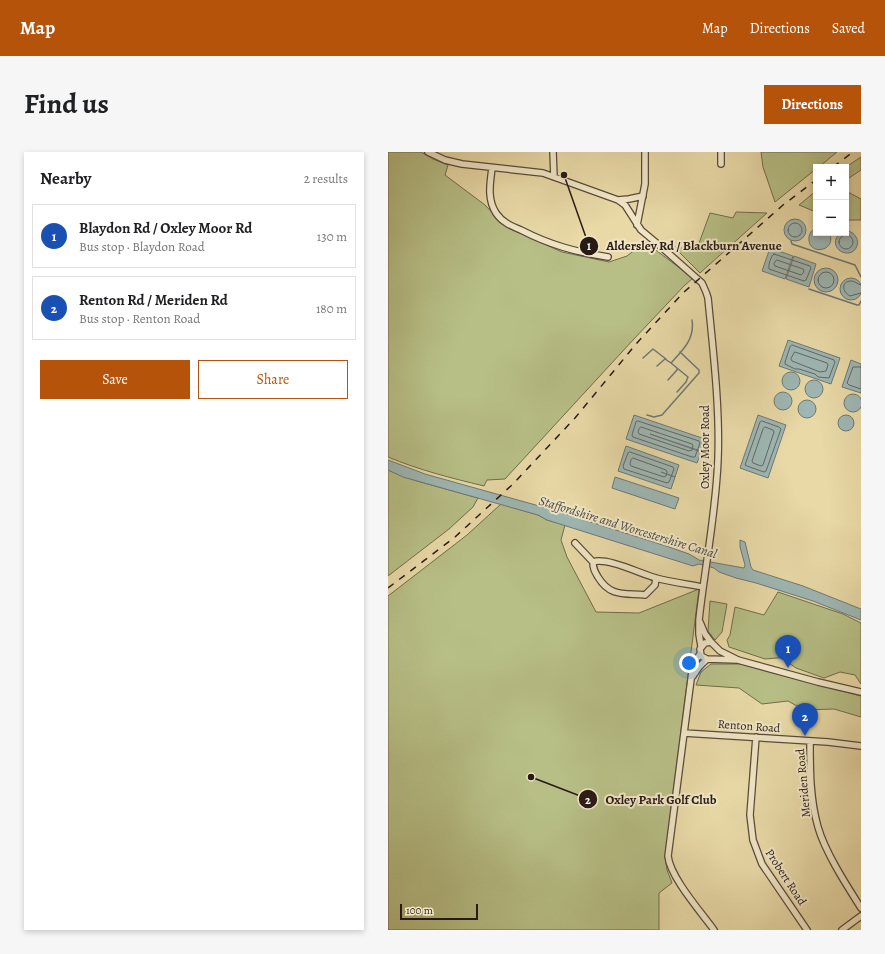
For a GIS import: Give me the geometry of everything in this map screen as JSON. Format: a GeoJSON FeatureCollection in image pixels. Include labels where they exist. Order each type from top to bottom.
{"type":"FeatureCollection","features":[{"type":"Feature","properties":{"kind":"street"},"geometry":{"type":"LineString","coordinates":[[428,152],[455,163],[492,168],[535,171],[618,200],[643,196]]}},
{"type":"Feature","properties":{"kind":"street"},"geometry":{"type":"LineString","coordinates":[[553,152],[554,177]]}},
{"type":"Feature","properties":{"kind":"street"},"geometry":{"type":"LineString","coordinates":[[637,225],[646,176],[645,152]]}},
{"type":"Feature","properties":{"kind":"street"},"geometry":{"type":"LineString","coordinates":[[721,152],[721,164]]}},
{"type":"Feature","properties":{"kind":"street"},"geometry":{"type":"LineString","coordinates":[[492,168],[489,190],[491,203],[496,213],[503,221],[553,245],[577,252],[608,257]]}},
{"type":"Feature","properties":{"kind":"street","name":"Oxley Moor Road"},"geometry":{"type":"LineString","coordinates":[[618,200],[625,205],[637,225],[646,235],[704,286],[708,298],[718,428],[718,459],[712,524],[699,620],[701,646]]}},
{"type":"Feature","properties":{"kind":"street"},"geometry":{"type":"LineString","coordinates":[[575,543],[583,549],[593,562],[593,569],[603,586],[612,592],[645,595],[655,585],[656,578]]}},
{"type":"Feature","properties":{"kind":"street"},"geometry":{"type":"LineString","coordinates":[[593,562],[613,563],[656,578],[703,587]]}},
{"type":"Feature","properties":{"kind":"street"},"geometry":{"type":"LineString","coordinates":[[699,620],[705,634],[716,648],[738,660],[861,692]]}},
{"type":"Feature","properties":{"kind":"street"},"geometry":{"type":"LineString","coordinates":[[711,642],[705,643],[701,646],[700,654],[693,664],[668,849],[669,862],[674,875],[714,930]]}},
{"type":"Feature","properties":{"kind":"street"},"geometry":{"type":"LineString","coordinates":[[691,678],[698,667],[716,655],[716,648]]}},
{"type":"Feature","properties":{"kind":"street"},"geometry":{"type":"LineString","coordinates":[[700,654],[702,657],[708,659],[738,660]]}},
{"type":"Feature","properties":{"kind":"street","name":"Renton Road"},"geometry":{"type":"LineString","coordinates":[[684,733],[756,737],[861,746]]}},
{"type":"Feature","properties":{"kind":"street","name":"Probert Road"},"geometry":{"type":"LineString","coordinates":[[756,737],[750,815],[753,840],[762,864],[807,930]]}},
{"type":"Feature","properties":{"kind":"street","name":"Meriden Road"},"geometry":{"type":"LineString","coordinates":[[810,741],[812,784],[815,816],[818,828],[826,848],[861,908]]}},
{"type":"Feature","properties":{"kind":"street"},"geometry":{"type":"LineString","coordinates":[[842,930],[861,916]]}},
{"type":"Feature","properties":{"kind":"green space"},"geometry":{"type":"Polygon","coordinates":[[[388,152],[421,152],[448,165],[445,175],[485,205],[506,227],[562,252],[609,262],[627,256],[645,242],[693,278],[633,340],[505,479],[487,480],[484,486],[423,470],[388,457],[388,152]]]}},
{"type":"Feature","properties":{"kind":"green space"},"geometry":{"type":"Polygon","coordinates":[[[761,152],[837,152],[823,164],[813,164],[813,171],[775,202],[763,167],[761,152]]]}},
{"type":"Feature","properties":{"kind":"green space"},"geometry":{"type":"Polygon","coordinates":[[[861,157],[861,170],[849,178],[849,165],[861,157]]]}},
{"type":"Feature","properties":{"kind":"green space"},"geometry":{"type":"Polygon","coordinates":[[[813,193],[813,211],[799,205],[813,193]]]}},
{"type":"Feature","properties":{"kind":"green space"},"geometry":{"type":"Polygon","coordinates":[[[849,193],[861,199],[861,220],[849,220],[849,193]]]}},
{"type":"Feature","properties":{"kind":"green space"},"geometry":{"type":"Polygon","coordinates":[[[736,212],[767,213],[700,273],[674,247],[688,249],[698,246],[710,213],[733,218],[736,212]]]}},
{"type":"Feature","properties":{"kind":"green space"},"geometry":{"type":"Polygon","coordinates":[[[388,470],[417,481],[478,498],[473,507],[449,529],[388,576],[388,470]]]}},
{"type":"Feature","properties":{"kind":"green space"},"geometry":{"type":"Polygon","coordinates":[[[501,504],[565,525],[561,540],[567,557],[596,612],[639,613],[699,589],[665,857],[667,870],[672,883],[659,893],[659,930],[388,930],[388,596],[467,535],[501,504]]]}},
{"type":"Feature","properties":{"kind":"green space"},"geometry":{"type":"Polygon","coordinates":[[[778,592],[843,614],[861,623],[861,684],[855,675],[840,672],[824,678],[796,668],[786,661],[789,657],[765,659],[729,647],[727,640],[730,635],[735,607],[764,615],[778,592]]]}},
{"type":"Feature","properties":{"kind":"green space"},"geometry":{"type":"Polygon","coordinates":[[[710,601],[727,604],[722,632],[715,640],[708,631],[710,601]]]}},
{"type":"Feature","properties":{"kind":"green space"},"geometry":{"type":"Polygon","coordinates":[[[711,664],[740,664],[861,696],[861,717],[834,709],[804,710],[788,701],[762,704],[739,688],[696,685],[701,672],[711,664]]]}},
{"type":"Feature","properties":{"kind":"water"},"geometry":{"type":"Polygon","coordinates":[[[791,219],[799,219],[806,226],[806,234],[799,241],[791,241],[784,234],[784,226],[791,219]]]}},
{"type":"Feature","properties":{"kind":"water"},"geometry":{"type":"Polygon","coordinates":[[[813,230],[813,236],[830,236],[831,240],[829,245],[821,250],[812,247],[809,238],[813,230]]]}},
{"type":"Feature","properties":{"kind":"water"},"geometry":{"type":"Polygon","coordinates":[[[849,232],[853,233],[858,243],[854,251],[845,253],[837,248],[835,244],[838,236],[849,236],[849,232]]]}},
{"type":"Feature","properties":{"kind":"water"},"geometry":{"type":"Polygon","coordinates":[[[770,248],[793,256],[785,279],[762,271],[770,248]]]}},
{"type":"Feature","properties":{"kind":"water"},"geometry":{"type":"Polygon","coordinates":[[[794,256],[816,264],[809,287],[786,279],[794,256]]]}},
{"type":"Feature","properties":{"kind":"water"},"geometry":{"type":"Polygon","coordinates":[[[826,268],[834,272],[838,280],[834,288],[826,292],[818,288],[814,280],[818,272],[826,268]]]}},
{"type":"Feature","properties":{"kind":"water"},"geometry":{"type":"Polygon","coordinates":[[[851,278],[859,281],[862,289],[859,297],[851,300],[843,297],[840,289],[843,281],[851,278]]]}},
{"type":"Feature","properties":{"kind":"water"},"geometry":{"type":"Polygon","coordinates":[[[788,340],[840,358],[831,384],[779,366],[788,340]]]}},
{"type":"Feature","properties":{"kind":"water"},"geometry":{"type":"Polygon","coordinates":[[[851,360],[861,364],[861,393],[842,387],[851,360]]]}},
{"type":"Feature","properties":{"kind":"water"},"geometry":{"type":"Polygon","coordinates":[[[791,372],[797,375],[800,381],[797,387],[791,390],[785,387],[782,381],[785,375],[791,372]]]}},
{"type":"Feature","properties":{"kind":"water"},"geometry":{"type":"Polygon","coordinates":[[[814,380],[820,383],[823,389],[820,395],[814,398],[808,395],[805,389],[808,383],[814,380]]]}},
{"type":"Feature","properties":{"kind":"water"},"geometry":{"type":"Polygon","coordinates":[[[779,392],[787,392],[792,397],[790,408],[787,410],[779,410],[774,405],[774,397],[779,392]]]}},
{"type":"Feature","properties":{"kind":"water"},"geometry":{"type":"Polygon","coordinates":[[[853,394],[859,397],[862,403],[859,409],[853,412],[847,409],[844,403],[847,397],[853,394]]]}},
{"type":"Feature","properties":{"kind":"water"},"geometry":{"type":"Polygon","coordinates":[[[807,400],[811,401],[815,405],[815,413],[811,417],[807,418],[803,417],[799,413],[798,409],[799,405],[803,401],[807,400]]]}},
{"type":"Feature","properties":{"kind":"water"},"geometry":{"type":"Polygon","coordinates":[[[634,415],[705,439],[701,451],[650,434],[701,452],[697,463],[626,439],[634,415]]]}},
{"type":"Feature","properties":{"kind":"water"},"geometry":{"type":"Polygon","coordinates":[[[758,415],[786,425],[768,478],[740,468],[758,415]]]}},
{"type":"Feature","properties":{"kind":"water"},"geometry":{"type":"Polygon","coordinates":[[[843,415],[849,415],[854,420],[852,429],[849,431],[843,431],[838,426],[838,420],[843,415]]]}},
{"type":"Feature","properties":{"kind":"water"},"geometry":{"type":"Polygon","coordinates":[[[626,446],[679,465],[671,489],[618,471],[626,446]]]}},
{"type":"Feature","properties":{"kind":"water"},"geometry":{"type":"Polygon","coordinates":[[[388,460],[425,474],[550,509],[669,547],[689,554],[699,560],[744,568],[745,565],[740,547],[740,540],[745,542],[753,570],[803,586],[861,609],[861,620],[813,601],[719,572],[714,568],[699,564],[693,566],[547,520],[538,515],[403,477],[388,470],[388,460]]]}},
{"type":"Feature","properties":{"kind":"water"},"geometry":{"type":"Polygon","coordinates":[[[615,477],[679,498],[675,509],[612,488],[615,477]]]}},
{"type":"Feature","properties":{"kind":"waterway"},"geometry":{"type":"LineString","coordinates":[[791,241],[792,244],[855,265],[861,277]]}},
{"type":"Feature","properties":{"kind":"waterway"},"geometry":{"type":"LineString","coordinates":[[809,289],[857,305],[859,305],[861,301]]}},
{"type":"Feature","properties":{"kind":"waterway"},"geometry":{"type":"LineString","coordinates":[[668,380],[677,370],[677,368],[671,363],[684,349],[690,339],[692,333],[692,320]]}},
{"type":"Feature","properties":{"kind":"waterway"},"geometry":{"type":"LineString","coordinates":[[643,358],[653,349],[666,359]]}},
{"type":"Feature","properties":{"kind":"waterway"},"geometry":{"type":"LineString","coordinates":[[647,415],[654,417],[662,415],[699,373],[699,370],[680,352]]}},
{"type":"Feature","properties":{"kind":"waterway"},"geometry":{"type":"LineString","coordinates":[[657,366],[665,359],[671,363]]}},
{"type":"Feature","properties":{"kind":"waterway"},"geometry":{"type":"LineString","coordinates":[[677,368],[688,377],[686,382],[677,392]]}},
{"type":"Feature","properties":{"kind":"railway"},"geometry":{"type":"LineString","coordinates":[[837,164],[853,152]]}},
{"type":"Feature","properties":{"kind":"railway"},"geometry":{"type":"LineString","coordinates":[[388,588],[455,537],[513,484],[575,418],[636,344],[683,293],[783,205],[813,182]]}},
{"type":"Feature","properties":{"kind":"place","name":"Aldersley Rd / Blackburn Avenue"},"geometry":{"type":"Point","coordinates":[564,175]}},
{"type":"Feature","properties":{"kind":"place","name":"Blaydon Rd / Oxley Moor Rd"},"geometry":{"type":"Point","coordinates":[788,668]}},
{"type":"Feature","properties":{"kind":"place","name":"Renton Rd / Meriden Rd"},"geometry":{"type":"Point","coordinates":[805,736]}},
{"type":"Feature","properties":{"kind":"place","name":"Oxley Park Golf Club"},"geometry":{"type":"Point","coordinates":[531,777]}},
{"type":"Feature","properties":{"kind":"water label","name":"Staffordshire and Worcestershire Canal"},"geometry":{"type":"Point","coordinates":[628,527]}}]}
